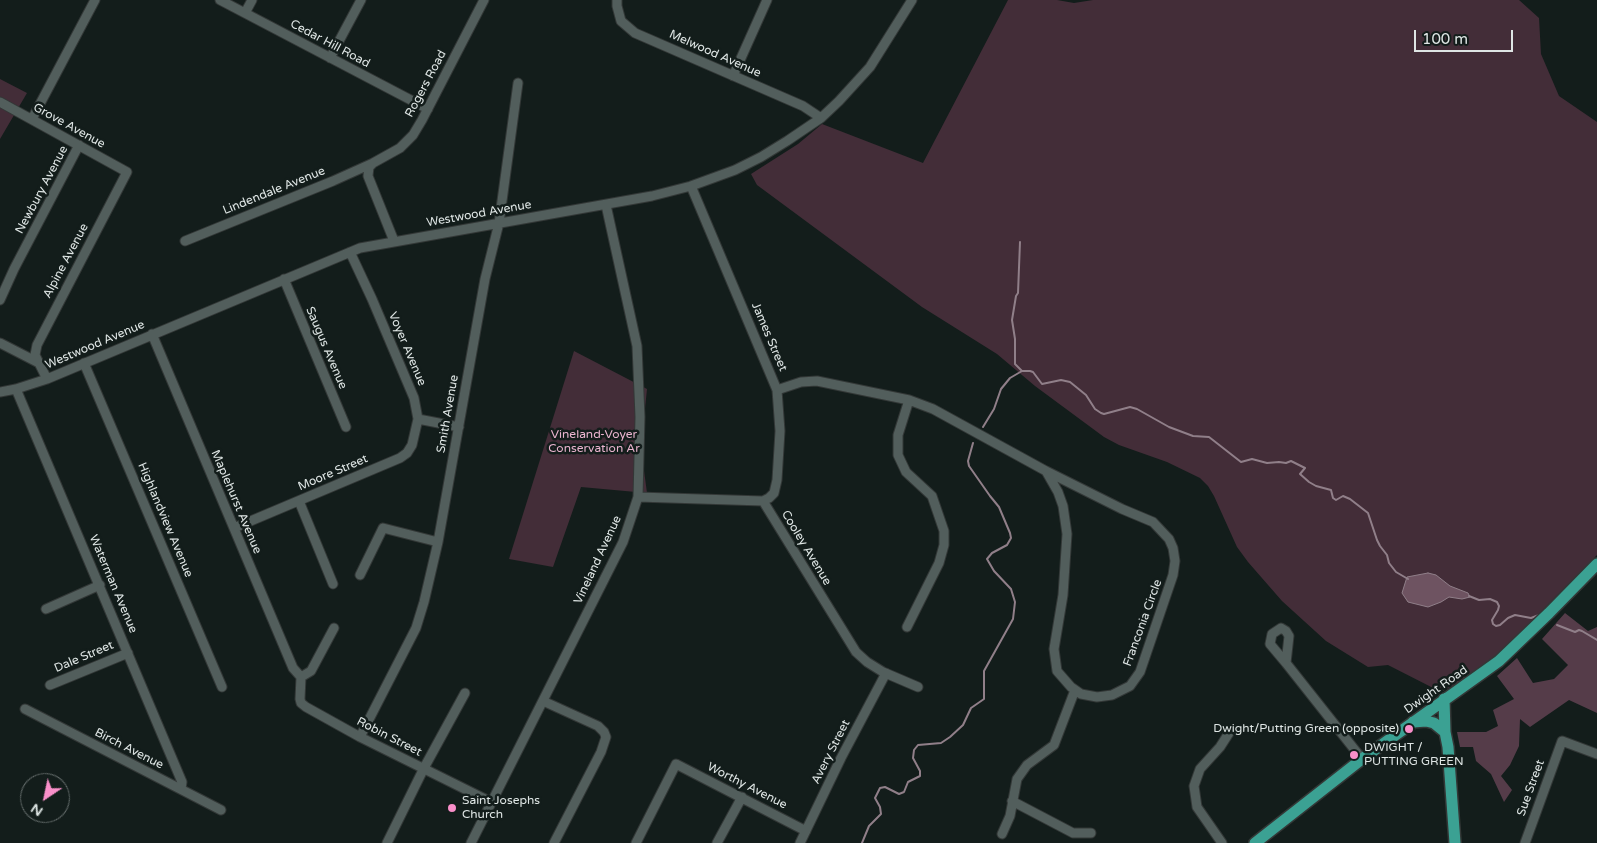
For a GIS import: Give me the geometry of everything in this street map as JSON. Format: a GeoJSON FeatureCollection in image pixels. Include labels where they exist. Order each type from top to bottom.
{"type":"FeatureCollection","features":[{"type":"Feature","properties":{"kind":"main road","name":"Dwight Road"},"geometry":{"type":"LineString","coordinates":[[1255,843],[1362,759],[1444,699],[1482,674],[1508,653],[1597,564]]}},
{"type":"Feature","properties":{"kind":"main road"},"geometry":{"type":"LineString","coordinates":[[1444,699],[1445,732],[1448,744],[1455,843]]}},
{"type":"Feature","properties":{"kind":"main road"},"geometry":{"type":"LineString","coordinates":[[1413,722],[1426,721],[1434,723],[1445,732]]}},
{"type":"Feature","properties":{"kind":"street"},"geometry":{"type":"LineString","coordinates":[[32,119],[95,0]]}},
{"type":"Feature","properties":{"kind":"street","name":"Cedar Hill Road"},"geometry":{"type":"LineString","coordinates":[[220,0],[428,109]]}},
{"type":"Feature","properties":{"kind":"street"},"geometry":{"type":"LineString","coordinates":[[245,13],[252,0]]}},
{"type":"Feature","properties":{"kind":"street"},"geometry":{"type":"LineString","coordinates":[[330,58],[361,0]]}},
{"type":"Feature","properties":{"kind":"street","name":"Rogers Road"},"geometry":{"type":"LineString","coordinates":[[373,163],[402,146],[415,132],[484,0]]}},
{"type":"Feature","properties":{"kind":"street","name":"Melwood Avenue"},"geometry":{"type":"LineString","coordinates":[[617,0],[621,21],[635,33],[803,106],[820,118]]}},
{"type":"Feature","properties":{"kind":"street"},"geometry":{"type":"LineString","coordinates":[[733,76],[767,0]]}},
{"type":"Feature","properties":{"kind":"street","name":"Westwood Avenue"},"geometry":{"type":"LineString","coordinates":[[0,392],[48,379],[350,252],[394,241],[652,196],[691,186],[756,160],[787,142],[820,118],[845,95],[870,67],[912,0]]}},
{"type":"Feature","properties":{"kind":"street","name":"Smith Avenue"},"geometry":{"type":"LineString","coordinates":[[360,737],[416,628],[423,608],[438,542],[458,426],[498,223],[518,83]]}},
{"type":"Feature","properties":{"kind":"street","name":"Grove Avenue"},"geometry":{"type":"LineString","coordinates":[[0,102],[127,172]]}},
{"type":"Feature","properties":{"kind":"street","name":"Newbury Avenue"},"geometry":{"type":"LineString","coordinates":[[0,300],[79,146]]}},
{"type":"Feature","properties":{"kind":"street"},"geometry":{"type":"LineString","coordinates":[[373,163],[369,167],[368,176],[394,241]]}},
{"type":"Feature","properties":{"kind":"street","name":"Lindendale Avenue"},"geometry":{"type":"LineString","coordinates":[[185,241],[373,163]]}},
{"type":"Feature","properties":{"kind":"street","name":"Alpine Avenue"},"geometry":{"type":"LineString","coordinates":[[39,363],[35,355],[38,341],[127,172]]}},
{"type":"Feature","properties":{"kind":"street","name":"James Street"},"geometry":{"type":"LineString","coordinates":[[691,186],[778,390],[780,431],[777,480],[774,493],[770,498],[763,501]]}},
{"type":"Feature","properties":{"kind":"street","name":"Vineland Avenue"},"geometry":{"type":"LineString","coordinates":[[471,843],[623,542],[638,497],[640,417],[637,346],[606,205]]}},
{"type":"Feature","properties":{"kind":"street","name":"Voyer Avenue"},"geometry":{"type":"LineString","coordinates":[[350,252],[410,387],[416,404],[418,418]]}},
{"type":"Feature","properties":{"kind":"street","name":"Saugus Avenue"},"geometry":{"type":"LineString","coordinates":[[284,279],[346,426]]}},
{"type":"Feature","properties":{"kind":"street","name":"Maplehurst Avenue"},"geometry":{"type":"LineString","coordinates":[[152,334],[293,668],[301,677]]}},
{"type":"Feature","properties":{"kind":"street"},"geometry":{"type":"LineString","coordinates":[[0,343],[39,363],[48,379]]}},
{"type":"Feature","properties":{"kind":"street","name":"Highlandview Avenue"},"geometry":{"type":"LineString","coordinates":[[84,363],[222,687]]}},
{"type":"Feature","properties":{"kind":"street","name":"Franconia Circle"},"geometry":{"type":"LineString","coordinates":[[778,390],[801,382],[817,381],[860,392],[910,400],[933,409],[1046,471],[1122,509],[1153,522],[1169,539],[1175,557],[1170,586],[1140,672],[1135,680],[1124,690],[1104,697],[1089,696],[1075,690],[1058,674],[1054,656],[1064,588],[1067,534],[1063,506],[1058,492],[1046,471]]}},
{"type":"Feature","properties":{"kind":"street","name":"Waterman Avenue"},"geometry":{"type":"LineString","coordinates":[[16,389],[183,782],[181,789]]}},
{"type":"Feature","properties":{"kind":"street"},"geometry":{"type":"LineString","coordinates":[[907,627],[943,550],[944,535],[932,496],[906,472],[898,455],[898,435],[910,400]]}},
{"type":"Feature","properties":{"kind":"street"},"geometry":{"type":"LineString","coordinates":[[418,418],[458,426]]}},
{"type":"Feature","properties":{"kind":"street","name":"Moore Street"},"geometry":{"type":"LineString","coordinates":[[234,528],[404,456],[412,445],[418,418]]}},
{"type":"Feature","properties":{"kind":"street"},"geometry":{"type":"LineString","coordinates":[[638,497],[763,501]]}},
{"type":"Feature","properties":{"kind":"street"},"geometry":{"type":"LineString","coordinates":[[299,501],[333,584]]}},
{"type":"Feature","properties":{"kind":"street","name":"Cooley Avenue"},"geometry":{"type":"LineString","coordinates":[[763,501],[852,646],[864,659],[886,673],[918,687]]}},
{"type":"Feature","properties":{"kind":"street"},"geometry":{"type":"LineString","coordinates":[[360,575],[384,528],[438,542]]}},
{"type":"Feature","properties":{"kind":"street"},"geometry":{"type":"LineString","coordinates":[[46,609],[100,585]]}},
{"type":"Feature","properties":{"kind":"street"},"geometry":{"type":"LineString","coordinates":[[301,677],[311,671],[334,628]]}},
{"type":"Feature","properties":{"kind":"street","name":"Dale Street"},"geometry":{"type":"LineString","coordinates":[[50,685],[128,653]]}},
{"type":"Feature","properties":{"kind":"street"},"geometry":{"type":"LineString","coordinates":[[1286,663],[1362,759]]}},
{"type":"Feature","properties":{"kind":"street","name":"Avery Street"},"geometry":{"type":"LineString","coordinates":[[800,843],[841,758],[886,673]]}},
{"type":"Feature","properties":{"kind":"street","name":"Robin Street"},"geometry":{"type":"LineString","coordinates":[[301,677],[299,696],[303,706],[360,737],[491,802]]}},
{"type":"Feature","properties":{"kind":"street"},"geometry":{"type":"LineString","coordinates":[[1002,834],[1009,819],[1016,783],[1022,770],[1052,748],[1056,742],[1075,690]]}},
{"type":"Feature","properties":{"kind":"street"},"geometry":{"type":"LineString","coordinates":[[387,843],[424,768],[465,693]]}},
{"type":"Feature","properties":{"kind":"street"},"geometry":{"type":"LineString","coordinates":[[543,701],[602,729],[606,737],[605,743],[554,843]]}},
{"type":"Feature","properties":{"kind":"street","name":"Birch Avenue"},"geometry":{"type":"LineString","coordinates":[[26,709],[221,810]]}},
{"type":"Feature","properties":{"kind":"street"},"geometry":{"type":"LineString","coordinates":[[1222,843],[1197,807],[1194,786],[1200,769],[1220,747],[1229,733]]}},
{"type":"Feature","properties":{"kind":"street","name":"Sue Street"},"geometry":{"type":"LineString","coordinates":[[1525,843],[1562,741],[1597,754]]}},
{"type":"Feature","properties":{"kind":"street","name":"Worthy Avenue"},"geometry":{"type":"LineString","coordinates":[[636,843],[676,764],[806,831]]}},
{"type":"Feature","properties":{"kind":"street"},"geometry":{"type":"LineString","coordinates":[[717,843],[742,797]]}},
{"type":"Feature","properties":{"kind":"street"},"geometry":{"type":"LineString","coordinates":[[1012,801],[1073,833],[1091,833]]}},
{"type":"Feature","properties":{"kind":"green space"},"geometry":{"type":"Polygon","coordinates":[[[1008,0],[1057,0],[1074,3],[1093,0],[1519,0],[1539,18],[1541,54],[1559,96],[1597,122],[1597,555],[1482,669],[1441,692],[1388,665],[1368,667],[1326,641],[1282,601],[1248,562],[1237,547],[1214,496],[1200,478],[1167,462],[1119,445],[1104,437],[1035,386],[997,354],[922,307],[757,185],[751,174],[798,144],[822,124],[923,163],[1008,0]]]}},
{"type":"Feature","properties":{"kind":"green space"},"geometry":{"type":"Polygon","coordinates":[[[0,79],[27,93],[0,139],[0,79]]]}},
{"type":"Feature","properties":{"kind":"green space","name":"Vineland-Voyer Conservation Ar"},"geometry":{"type":"Polygon","coordinates":[[[574,351],[647,389],[641,448],[647,493],[581,487],[553,567],[509,559],[574,351]]]}},
{"type":"Feature","properties":{"kind":"shaded area"},"geometry":{"type":"Polygon","coordinates":[[[1428,573],[1436,575],[1450,586],[1468,593],[1470,597],[1462,599],[1449,597],[1428,607],[1408,602],[1402,593],[1407,577],[1428,573]]]}},
{"type":"Feature","properties":{"kind":"shaded area"},"geometry":{"type":"Polygon","coordinates":[[[1565,613],[1588,631],[1597,627],[1597,713],[1569,700],[1530,727],[1520,719],[1519,746],[1510,765],[1501,776],[1512,790],[1504,802],[1491,774],[1476,761],[1473,747],[1460,747],[1457,732],[1486,732],[1498,726],[1493,710],[1514,699],[1497,676],[1517,658],[1533,683],[1554,679],[1568,665],[1542,639],[1565,613]]]}},
{"type":"Feature","properties":{"kind":"waterway"},"geometry":{"type":"LineString","coordinates":[[1020,242],[1018,293],[1012,320],[1015,339],[1015,364],[1022,371]]}},
{"type":"Feature","properties":{"kind":"waterway"},"geometry":{"type":"LineString","coordinates":[[983,427],[994,409],[1001,389],[1010,378],[1022,371],[1030,371],[1033,372],[1042,384],[1061,380],[1070,382],[1086,395],[1095,409],[1101,413],[1104,414],[1130,407],[1137,409],[1169,427],[1193,436],[1209,437],[1241,462],[1252,459],[1267,463],[1286,463],[1291,461],[1305,468],[1300,474],[1309,482],[1331,490],[1333,498],[1336,500],[1343,496],[1350,499],[1368,513],[1377,540],[1387,555],[1389,563],[1396,572],[1408,579]]}},
{"type":"Feature","properties":{"kind":"waterway"},"geometry":{"type":"LineString","coordinates":[[862,843],[869,826],[881,814],[880,807],[875,798],[880,788],[885,787],[899,794],[904,792],[908,782],[920,776],[920,771],[913,758],[914,750],[918,745],[941,743],[950,737],[963,725],[971,708],[984,699],[984,671],[1013,619],[1015,602],[1011,589],[994,571],[987,559],[992,553],[1007,545],[1011,538],[1010,533],[999,507],[969,466],[968,461],[973,443]]}},
{"type":"Feature","properties":{"kind":"waterway"},"geometry":{"type":"LineString","coordinates":[[1469,596],[1479,600],[1490,599],[1497,602],[1498,610],[1492,620],[1496,626],[1515,615],[1531,618],[1539,615]]}},
{"type":"Feature","properties":{"kind":"waterway"},"geometry":{"type":"LineString","coordinates":[[1557,625],[1575,632],[1582,631],[1597,640]]}},
{"type":"Feature","properties":{"kind":"place","name":"Dwight/Putting Green (opposite)"},"geometry":{"type":"Point","coordinates":[1409,729]}},
{"type":"Feature","properties":{"kind":"place","name":"DWIGHT / PUTTING GREEN"},"geometry":{"type":"Point","coordinates":[1354,755]}},
{"type":"Feature","properties":{"kind":"place","name":"Saint Josephs Church"},"geometry":{"type":"Point","coordinates":[452,808]}}]}
